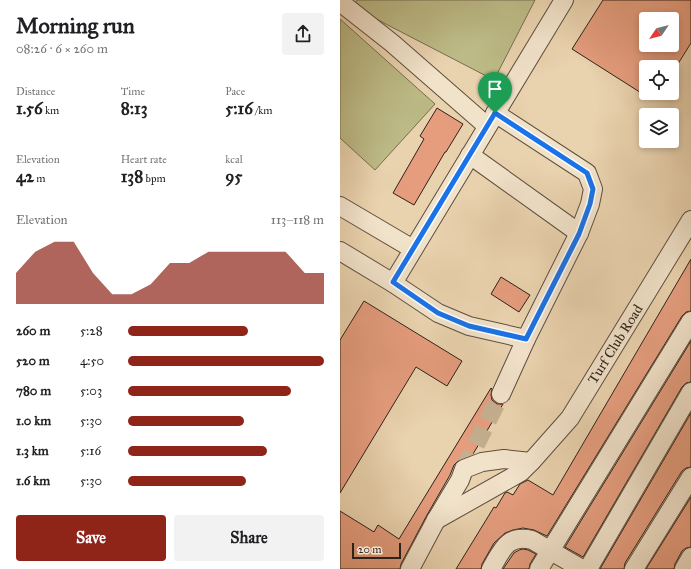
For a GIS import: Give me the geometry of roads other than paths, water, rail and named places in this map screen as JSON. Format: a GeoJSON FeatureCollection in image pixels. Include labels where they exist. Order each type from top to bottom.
{"type":"FeatureCollection","features":[{"type":"Feature","properties":{"kind":"street"},"geometry":{"type":"LineString","coordinates":[[393,282],[491,119],[514,85],[564,0]]}},
{"type":"Feature","properties":{"kind":"street"},"geometry":{"type":"LineString","coordinates":[[340,2],[491,119],[587,173],[593,189],[590,204],[579,234],[526,339],[501,394]]}},
{"type":"Feature","properties":{"kind":"street"},"geometry":{"type":"LineString","coordinates":[[470,155],[579,234]]}},
{"type":"Feature","properties":{"kind":"street"},"geometry":{"type":"LineString","coordinates":[[340,206],[413,249]]}},
{"type":"Feature","properties":{"kind":"street","name":"Turf Club Road"},"geometry":{"type":"LineString","coordinates":[[436,520],[521,472],[570,418],[691,220]]}},
{"type":"Feature","properties":{"kind":"street"},"geometry":{"type":"LineString","coordinates":[[340,251],[393,282],[438,313],[469,326],[526,339]]}},
{"type":"Feature","properties":{"kind":"street"},"geometry":{"type":"LineString","coordinates":[[539,569],[691,321]]}},
{"type":"Feature","properties":{"kind":"street"},"geometry":{"type":"LineString","coordinates":[[588,569],[691,392]]}},
{"type":"Feature","properties":{"kind":"street"},"geometry":{"type":"LineString","coordinates":[[410,569],[436,520],[460,480],[464,469],[482,462],[504,459],[531,462]]}},
{"type":"Feature","properties":{"kind":"street"},"geometry":{"type":"LineString","coordinates":[[634,569],[691,477]]}},
{"type":"Feature","properties":{"kind":"street"},"geometry":{"type":"LineString","coordinates":[[460,480],[494,487]]}},
{"type":"Feature","properties":{"kind":"street"},"geometry":{"type":"LineString","coordinates":[[491,569],[502,549],[510,541],[516,538],[532,540],[582,569]]}},
{"type":"Feature","properties":{"kind":"street"},"geometry":{"type":"LineString","coordinates":[[684,569],[691,558]]}},
{"type":"Feature","properties":{"kind":"tunnel"},"geometry":{"type":"LineString","coordinates":[[464,469],[501,394]]}}]}
